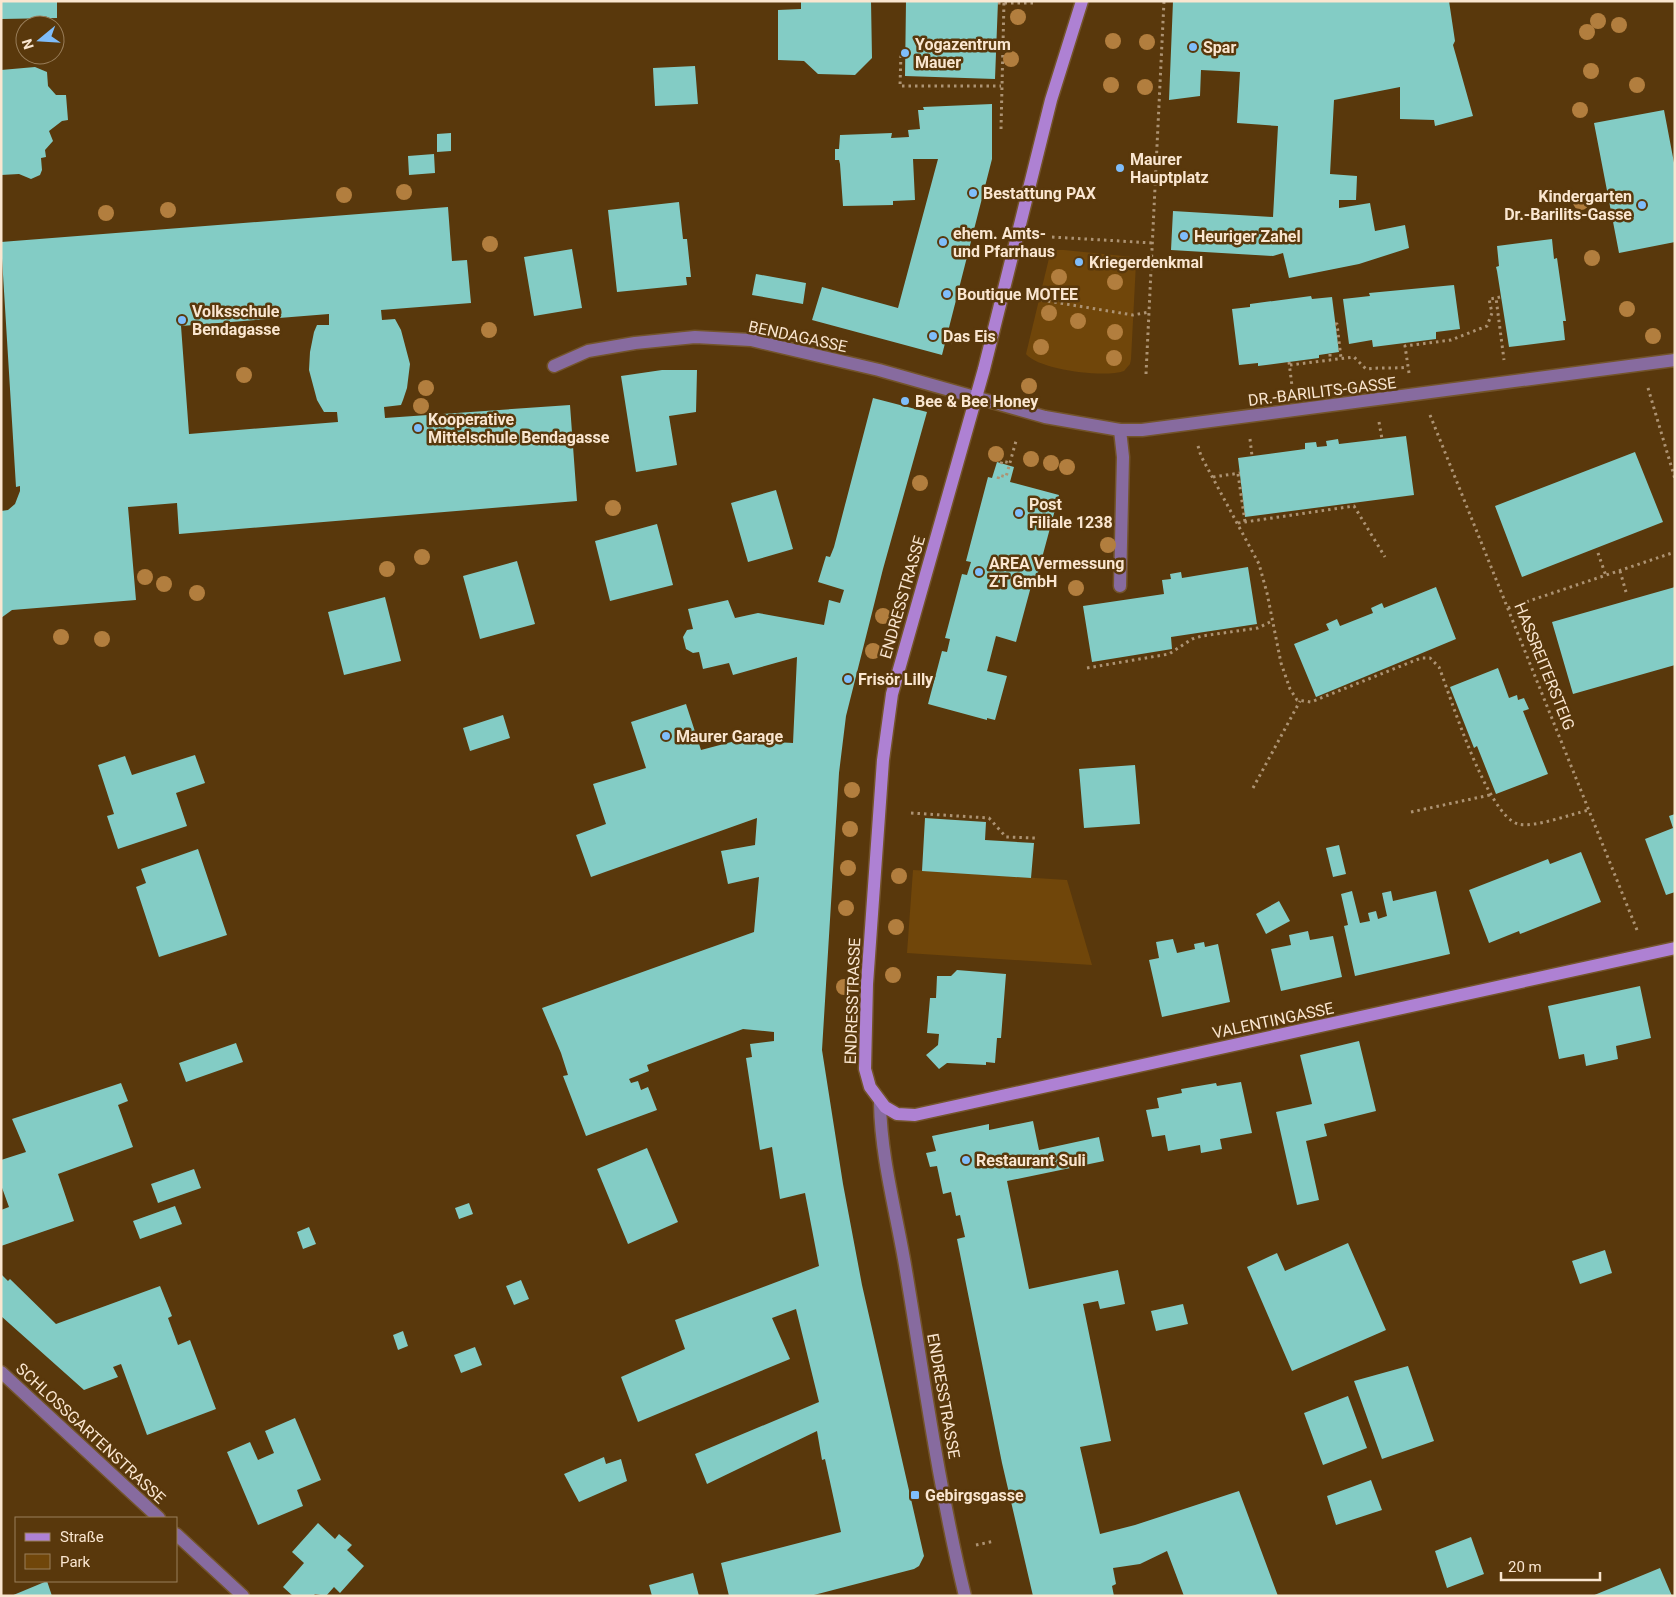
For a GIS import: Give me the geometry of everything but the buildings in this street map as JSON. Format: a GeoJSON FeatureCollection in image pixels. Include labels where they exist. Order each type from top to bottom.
{"type":"FeatureCollection","features":[{"type":"Feature","properties":{"kind":"main road"},"geometry":{"type":"LineString","coordinates":[[976,397],[1051,100],[1082,1]]}},
{"type":"Feature","properties":{"kind":"main road","name":"ENDRESSTRASSE"},"geometry":{"type":"LineString","coordinates":[[880,1103],[870,1087],[865,1069],[867,984],[883,760],[892,694],[976,397]]}},
{"type":"Feature","properties":{"kind":"main road","name":"VALENTINGASSE"},"geometry":{"type":"LineString","coordinates":[[880,1103],[897,1114],[920,1114],[1675,948]]}},
{"type":"Feature","properties":{"kind":"street","name":"BENDAGASSE"},"geometry":{"type":"LineString","coordinates":[[554,366],[588,351],[635,343],[695,337],[752,340],[879,370],[976,397]]}},
{"type":"Feature","properties":{"kind":"street","name":"DR.-BARILITS-GASSE"},"geometry":{"type":"LineString","coordinates":[[976,397],[1045,417],[1120,430],[1142,430],[1675,360]]}},
{"type":"Feature","properties":{"kind":"street"},"geometry":{"type":"LineString","coordinates":[[1120,430],[1123,457],[1120,586]]}},
{"type":"Feature","properties":{"kind":"street","name":"ENDRESSTRASSE"},"geometry":{"type":"LineString","coordinates":[[880,1103],[880,1135],[906,1268],[943,1492],[965,1596]]}},
{"type":"Feature","properties":{"kind":"street","name":"SCHLOSSGARTENSTRASSE"},"geometry":{"type":"LineString","coordinates":[[1,1372],[158,1517]]}},
{"type":"Feature","properties":{"kind":"street"},"geometry":{"type":"LineString","coordinates":[[178,1536],[243,1596]]}},
{"type":"Feature","properties":{"kind":"path"},"geometry":{"type":"LineString","coordinates":[[1146,374],[1164,1]]}},
{"type":"Feature","properties":{"kind":"path"},"geometry":{"type":"LineString","coordinates":[[1001,129],[1004,2]]}},
{"type":"Feature","properties":{"kind":"path"},"geometry":{"type":"LineString","coordinates":[[998,3],[1037,3]]}},
{"type":"Feature","properties":{"kind":"path"},"geometry":{"type":"LineString","coordinates":[[905,53],[901,53],[900,86],[1001,86]]}},
{"type":"Feature","properties":{"kind":"path"},"geometry":{"type":"LineString","coordinates":[[1052,237],[1153,243]]}},
{"type":"Feature","properties":{"kind":"path"},"geometry":{"type":"LineString","coordinates":[[957,296],[963,298]]}},
{"type":"Feature","properties":{"kind":"path"},"geometry":{"type":"LineString","coordinates":[[1409,378],[1405,344],[1451,340],[1487,326],[1492,313],[1489,299],[1498,297],[1503,351]]}},
{"type":"Feature","properties":{"kind":"path"},"geometry":{"type":"LineString","coordinates":[[1035,299],[1133,315],[1149,312]]}},
{"type":"Feature","properties":{"kind":"path"},"geometry":{"type":"LineString","coordinates":[[1335,324],[1337,324],[1341,358]]}},
{"type":"Feature","properties":{"kind":"path"},"geometry":{"type":"LineString","coordinates":[[946,340],[952,342]]}},
{"type":"Feature","properties":{"kind":"path"},"geometry":{"type":"LineString","coordinates":[[1330,354],[1330,360]]}},
{"type":"Feature","properties":{"kind":"path"},"geometry":{"type":"LineString","coordinates":[[1293,393],[1290,363],[1354,356],[1366,369],[1390,366],[1395,368],[1408,367]]}},
{"type":"Feature","properties":{"kind":"path"},"geometry":{"type":"LineString","coordinates":[[1648,388],[1675,479]]}},
{"type":"Feature","properties":{"kind":"path","name":"HASSREITERSTEIG"},"geometry":{"type":"LineString","coordinates":[[1429,412],[1636,930]]}},
{"type":"Feature","properties":{"kind":"path"},"geometry":{"type":"LineString","coordinates":[[1380,430],[1382,439]]}},
{"type":"Feature","properties":{"kind":"path"},"geometry":{"type":"LineString","coordinates":[[999,475],[1006,477],[1016,441]]}},
{"type":"Feature","properties":{"kind":"path"},"geometry":{"type":"LineString","coordinates":[[1250,441],[1252,456]]}},
{"type":"Feature","properties":{"kind":"path"},"geometry":{"type":"LineString","coordinates":[[1198,444],[1201,456],[1259,564],[1281,663],[1295,698],[1300,702],[1314,701],[1421,658],[1430,658],[1439,666],[1490,795],[1506,816],[1516,823],[1523,825],[1589,810]]}},
{"type":"Feature","properties":{"kind":"path"},"geometry":{"type":"LineString","coordinates":[[1001,464],[1002,461],[1010,462]]}},
{"type":"Feature","properties":{"kind":"path"},"geometry":{"type":"LineString","coordinates":[[1213,477],[1239,474],[1245,522]]}},
{"type":"Feature","properties":{"kind":"path"},"geometry":{"type":"LineString","coordinates":[[1238,523],[1354,506],[1385,557]]}},
{"type":"Feature","properties":{"kind":"path"},"geometry":{"type":"LineString","coordinates":[[1508,608],[1675,552]]}},
{"type":"Feature","properties":{"kind":"path"},"geometry":{"type":"LineString","coordinates":[[1598,553],[1606,576]]}},
{"type":"Feature","properties":{"kind":"path"},"geometry":{"type":"LineString","coordinates":[[1620,571],[1626,592]]}},
{"type":"Feature","properties":{"kind":"path"},"geometry":{"type":"LineString","coordinates":[[1087,668],[1169,654],[1202,636],[1258,628],[1272,621]]}},
{"type":"Feature","properties":{"kind":"path"},"geometry":{"type":"LineString","coordinates":[[1254,788],[1300,702]]}},
{"type":"Feature","properties":{"kind":"path"},"geometry":{"type":"LineString","coordinates":[[1411,812],[1490,795]]}},
{"type":"Feature","properties":{"kind":"path"},"geometry":{"type":"LineString","coordinates":[[911,813],[989,818],[1006,836],[1036,838]]}},
{"type":"Feature","properties":{"kind":"green space"},"geometry":{"type":"Polygon","coordinates":[[[1055,250],[1133,257],[1136,263],[1131,359],[1130,364],[1124,371],[1103,374],[1073,371],[1044,364],[1033,360],[1026,354],[1050,254],[1055,250]]]}},
{"type":"Feature","properties":{"kind":"green space"},"geometry":{"type":"Polygon","coordinates":[[[913,870],[1067,880],[1092,965],[907,953],[913,870]]]}},
{"type":"Feature","properties":{"kind":"place","name":"Spar"},"geometry":{"type":"Point","coordinates":[1193,47]}},
{"type":"Feature","properties":{"kind":"place","name":"Yogazentrum Mauer"},"geometry":{"type":"Point","coordinates":[905,53]}},
{"type":"Feature","properties":{"kind":"place","name":"Maurer Hauptplatz"},"geometry":{"type":"Point","coordinates":[1120,168]}},
{"type":"Feature","properties":{"kind":"place","name":"Bestattung PAX"},"geometry":{"type":"Point","coordinates":[973,193]}},
{"type":"Feature","properties":{"kind":"place","name":"Kindergarten Dr.-Barilits-Gasse"},"geometry":{"type":"Point","coordinates":[1642,205]}},
{"type":"Feature","properties":{"kind":"place","name":"Heuriger Zahel"},"geometry":{"type":"Point","coordinates":[1184,236]}},
{"type":"Feature","properties":{"kind":"place","name":"ehem. Amts- und Pfarrhaus"},"geometry":{"type":"Point","coordinates":[943,242]}},
{"type":"Feature","properties":{"kind":"place","name":"Kriegerdenkmal"},"geometry":{"type":"Point","coordinates":[1079,262]}},
{"type":"Feature","properties":{"kind":"place","name":"Boutique MOTEE"},"geometry":{"type":"Point","coordinates":[947,294]}},
{"type":"Feature","properties":{"kind":"place","name":"Volksschule Bendagasse"},"geometry":{"type":"Point","coordinates":[182,320]}},
{"type":"Feature","properties":{"kind":"place","name":"Das Eis"},"geometry":{"type":"Point","coordinates":[933,336]}},
{"type":"Feature","properties":{"kind":"place","name":"Bee & Bee Honey"},"geometry":{"type":"Point","coordinates":[905,401]}},
{"type":"Feature","properties":{"kind":"place","name":"Kooperative Mittelschule Bendagasse"},"geometry":{"type":"Point","coordinates":[418,428]}},
{"type":"Feature","properties":{"kind":"place","name":"Post Filiale 1238"},"geometry":{"type":"Point","coordinates":[1019,513]}},
{"type":"Feature","properties":{"kind":"place","name":"AREA Vermessung ZT GmbH"},"geometry":{"type":"Point","coordinates":[979,572]}},
{"type":"Feature","properties":{"kind":"place","name":"Frisör Lilly"},"geometry":{"type":"Point","coordinates":[848,679]}},
{"type":"Feature","properties":{"kind":"place","name":"Maurer Garage"},"geometry":{"type":"Point","coordinates":[666,736]}},
{"type":"Feature","properties":{"kind":"place","name":"Restaurant Suli"},"geometry":{"type":"Point","coordinates":[966,1160]}},
{"type":"Feature","properties":{"kind":"place","name":"Gebirgsgasse"},"geometry":{"type":"Point","coordinates":[915,1495]}}]}
